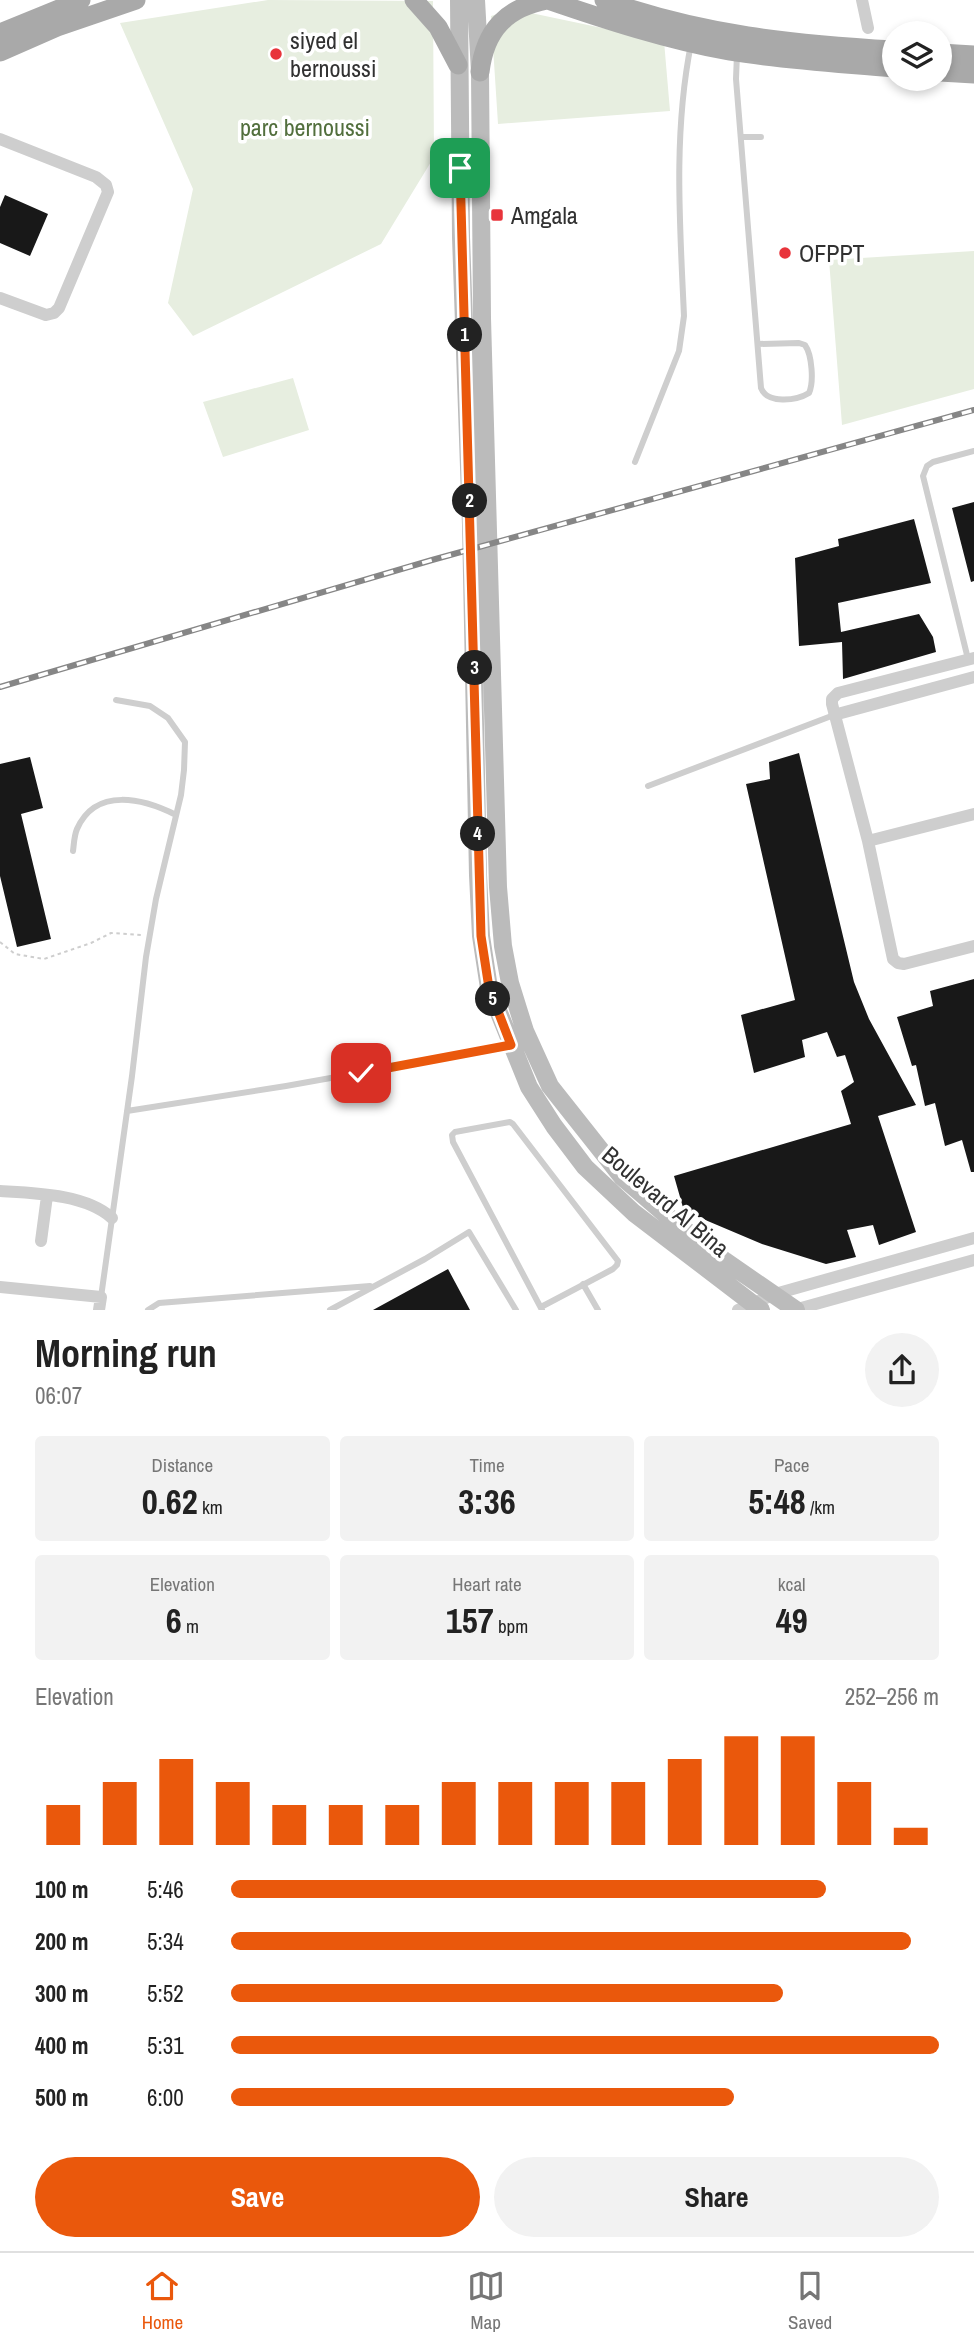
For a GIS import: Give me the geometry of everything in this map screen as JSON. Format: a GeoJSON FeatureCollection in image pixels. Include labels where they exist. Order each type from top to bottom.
{"type":"FeatureCollection","features":[{"type":"Feature","properties":{"kind":"main road"},"geometry":{"type":"LineString","coordinates":[[0,33],[81,0]]}},
{"type":"Feature","properties":{"kind":"main road"},"geometry":{"type":"LineString","coordinates":[[0,52],[106,4],[136,0]]}},
{"type":"Feature","properties":{"kind":"main road"},"geometry":{"type":"LineString","coordinates":[[414,0],[438,27],[458,65]]}},
{"type":"Feature","properties":{"kind":"main road","name":"Boulevard Al Bina"},"geometry":{"type":"LineString","coordinates":[[459,0],[458,65],[481,936],[489,988],[529,1087],[585,1167],[634,1213],[750,1307]]}},
{"type":"Feature","properties":{"kind":"main road","name":"Boulevard Al Bina"},"geometry":{"type":"LineString","coordinates":[[476,0],[480,72],[482,318],[498,887],[503,946],[510,983],[525,1031],[550,1086],[622,1177],[715,1253],[795,1309]]}},
{"type":"Feature","properties":{"kind":"main road"},"geometry":{"type":"LineString","coordinates":[[480,72],[487,42],[500,23],[518,9],[548,0],[693,35],[737,52],[882,67]]}},
{"type":"Feature","properties":{"kind":"main road"},"geometry":{"type":"LineString","coordinates":[[604,0],[644,7],[693,35],[882,49]]}},
{"type":"Feature","properties":{"kind":"main road"},"geometry":{"type":"LineString","coordinates":[[952,54],[974,55]]}},
{"type":"Feature","properties":{"kind":"main road"},"geometry":{"type":"LineString","coordinates":[[952,73],[974,74]]}},
{"type":"Feature","properties":{"kind":"street"},"geometry":{"type":"LineString","coordinates":[[862,0],[868,28]]}},
{"type":"Feature","properties":{"kind":"street"},"geometry":{"type":"LineString","coordinates":[[0,139],[96,177],[102,180],[108,189],[108,196],[59,308],[47,315],[0,298]]}},
{"type":"Feature","properties":{"kind":"street"},"geometry":{"type":"LineString","coordinates":[[971,659],[838,693],[832,699],[868,841],[893,959],[904,964],[974,946]]}},
{"type":"Feature","properties":{"kind":"street"},"geometry":{"type":"LineString","coordinates":[[833,710],[974,677]]}},
{"type":"Feature","properties":{"kind":"street"},"geometry":{"type":"LineString","coordinates":[[868,841],[974,814]]}},
{"type":"Feature","properties":{"kind":"street"},"geometry":{"type":"LineString","coordinates":[[0,1191],[87,1202],[112,1218]]}},
{"type":"Feature","properties":{"kind":"street"},"geometry":{"type":"LineString","coordinates":[[41,1241],[47,1196]]}},
{"type":"Feature","properties":{"kind":"street"},"geometry":{"type":"LineString","coordinates":[[750,1307],[775,1294],[974,1238]]}},
{"type":"Feature","properties":{"kind":"street"},"geometry":{"type":"LineString","coordinates":[[795,1309],[974,1260]]}},
{"type":"Feature","properties":{"kind":"street"},"geometry":{"type":"LineString","coordinates":[[0,1287],[100,1303]]}},
{"type":"Feature","properties":{"kind":"lane"},"geometry":{"type":"LineString","coordinates":[[635,462],[683,336],[680,167],[686,79],[693,35]]}},
{"type":"Feature","properties":{"kind":"lane"},"geometry":{"type":"LineString","coordinates":[[737,52],[761,388],[763,394],[774,399],[802,397],[809,393],[812,387],[809,354],[805,345],[799,342],[758,344]]}},
{"type":"Feature","properties":{"kind":"lane"},"geometry":{"type":"LineString","coordinates":[[741,137],[761,137]]}},
{"type":"Feature","properties":{"kind":"lane"},"geometry":{"type":"LineString","coordinates":[[971,659],[923,476],[927,466],[933,462],[974,451]]}},
{"type":"Feature","properties":{"kind":"lane"},"geometry":{"type":"LineString","coordinates":[[100,1303],[149,935],[176,815],[184,770],[185,742],[168,718],[150,706],[116,700]]}},
{"type":"Feature","properties":{"kind":"lane"},"geometry":{"type":"LineString","coordinates":[[648,786],[833,710]]}},
{"type":"Feature","properties":{"kind":"lane"},"geometry":{"type":"LineString","coordinates":[[73,851],[77,830],[89,812],[110,800],[130,799],[153,804],[176,815]]}},
{"type":"Feature","properties":{"kind":"lane"},"geometry":{"type":"LineString","coordinates":[[127,1111],[299,1084],[511,1045]]}},
{"type":"Feature","properties":{"kind":"lane"},"geometry":{"type":"LineString","coordinates":[[510,1122],[513,1124],[618,1261],[613,1269],[542,1308],[453,1142],[452,1135],[455,1132],[510,1122]]}},
{"type":"Feature","properties":{"kind":"lane"},"geometry":{"type":"LineString","coordinates":[[330,1310],[469,1232],[516,1310]]}},
{"type":"Feature","properties":{"kind":"lane"},"geometry":{"type":"LineString","coordinates":[[583,1284],[598,1310]]}},
{"type":"Feature","properties":{"kind":"lane"},"geometry":{"type":"LineString","coordinates":[[148,1310],[159,1303],[375,1285]]}},
{"type":"Feature","properties":{"kind":"path"},"geometry":{"type":"LineString","coordinates":[[0,942],[15,954],[44,959],[111,933],[149,935]]}},
{"type":"Feature","properties":{"kind":"green space","name":"parc bernoussi"},"geometry":{"type":"Polygon","coordinates":[[[268,0],[433,1],[434,157],[381,244],[193,336],[168,303],[193,189],[120,23],[268,0]]]}},
{"type":"Feature","properties":{"kind":"green space"},"geometry":{"type":"Polygon","coordinates":[[[512,9],[664,41],[670,111],[498,124],[491,16],[512,9]]]}},
{"type":"Feature","properties":{"kind":"green space"},"geometry":{"type":"Polygon","coordinates":[[[974,251],[974,389],[842,425],[829,260],[974,251]]]}},
{"type":"Feature","properties":{"kind":"green space"},"geometry":{"type":"Polygon","coordinates":[[[293,378],[309,430],[223,457],[203,402],[293,378]]]}},
{"type":"Feature","properties":{"kind":"building"},"geometry":{"type":"Polygon","coordinates":[[[5,195],[48,214],[30,256],[0,243],[0,207],[5,195]]]}},
{"type":"Feature","properties":{"kind":"building"},"geometry":{"type":"Polygon","coordinates":[[[974,502],[974,581],[971,582],[952,508],[974,502]]]}},
{"type":"Feature","properties":{"kind":"building"},"geometry":{"type":"Polygon","coordinates":[[[914,519],[931,583],[838,603],[841,632],[919,614],[933,637],[936,652],[843,679],[842,642],[799,646],[795,558],[839,546],[838,539],[914,519]]]}},
{"type":"Feature","properties":{"kind":"building"},"geometry":{"type":"Polygon","coordinates":[[[799,753],[854,982],[869,1019],[916,1105],[878,1116],[916,1232],[879,1245],[873,1225],[847,1230],[856,1257],[826,1264],[762,1244],[684,1211],[674,1176],[851,1124],[841,1091],[854,1082],[845,1055],[837,1057],[827,1032],[802,1040],[805,1057],[754,1073],[741,1015],[795,1000],[746,784],[770,779],[769,762],[799,753]]]}},
{"type":"Feature","properties":{"kind":"building"},"geometry":{"type":"Polygon","coordinates":[[[30,757],[43,808],[21,814],[51,939],[17,947],[0,876],[0,764],[30,757]]]}},
{"type":"Feature","properties":{"kind":"building"},"geometry":{"type":"Polygon","coordinates":[[[974,979],[974,1172],[971,1172],[962,1140],[945,1146],[935,1103],[925,1106],[916,1065],[912,1066],[897,1017],[933,1006],[930,991],[974,979]]]}},
{"type":"Feature","properties":{"kind":"building"},"geometry":{"type":"Polygon","coordinates":[[[448,1269],[470,1310],[373,1310],[448,1269]]]}},
{"type":"Feature","properties":{"kind":"railway"},"geometry":{"type":"LineString","coordinates":[[0,687],[432,560],[974,410]]}},
{"type":"Feature","properties":{"kind":"place","name":"siyed el bernoussi"},"geometry":{"type":"Point","coordinates":[276,54]}},
{"type":"Feature","properties":{"kind":"place","name":"Amgala"},"geometry":{"type":"Point","coordinates":[497,215]}},
{"type":"Feature","properties":{"kind":"place","name":"OFPPT"},"geometry":{"type":"Point","coordinates":[785,253]}},
{"type":"Feature","properties":{"kind":"route"},"geometry":{"type":"LineString","coordinates":[[361,1073],[511,1045],[489,988],[481,936],[460,168]]}}]}
